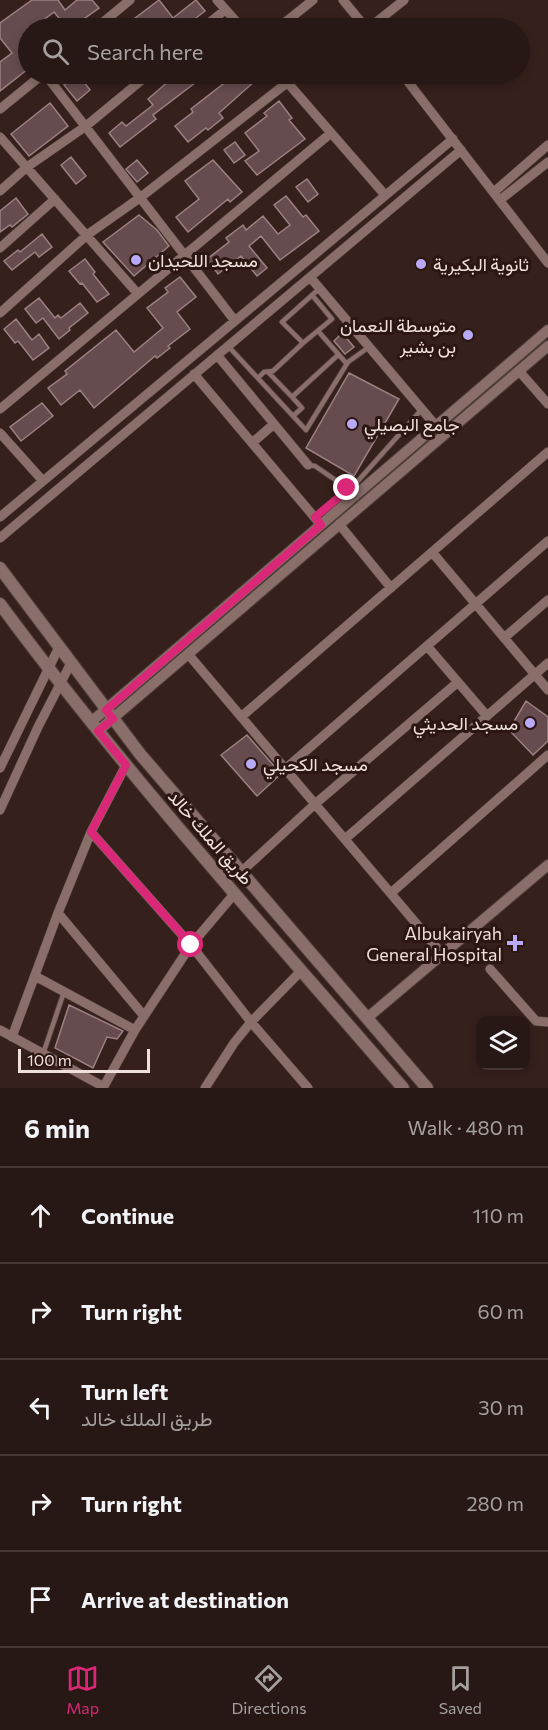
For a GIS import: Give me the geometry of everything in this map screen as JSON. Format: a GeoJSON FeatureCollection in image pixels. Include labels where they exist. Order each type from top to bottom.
{"type":"FeatureCollection","features":[{"type":"Feature","properties":{"kind":"main road"},"geometry":{"type":"LineString","coordinates":[[0,568],[140,754],[427,1088]]}},
{"type":"Feature","properties":{"kind":"main road","name":"طريق الملك خالد"},"geometry":{"type":"LineString","coordinates":[[0,604],[94,727],[403,1088]]}},
{"type":"Feature","properties":{"kind":"street"},"geometry":{"type":"LineString","coordinates":[[108,18],[130,0]]}},
{"type":"Feature","properties":{"kind":"street"},"geometry":{"type":"LineString","coordinates":[[217,0],[233,18]]}},
{"type":"Feature","properties":{"kind":"street"},"geometry":{"type":"LineString","coordinates":[[290,18],[313,0]]}},
{"type":"Feature","properties":{"kind":"street"},"geometry":{"type":"LineString","coordinates":[[343,0],[359,18]]}},
{"type":"Feature","properties":{"kind":"street"},"geometry":{"type":"LineString","coordinates":[[381,18],[404,0]]}},
{"type":"Feature","properties":{"kind":"street"},"geometry":{"type":"LineString","coordinates":[[215,18],[225,10]]}},
{"type":"Feature","properties":{"kind":"street"},"geometry":{"type":"LineString","coordinates":[[0,109],[31,84]]}},
{"type":"Feature","properties":{"kind":"street"},"geometry":{"type":"LineString","coordinates":[[52,84],[235,321]]}},
{"type":"Feature","properties":{"kind":"street"},"geometry":{"type":"LineString","coordinates":[[0,191],[27,167],[86,126],[137,84]]}},
{"type":"Feature","properties":{"kind":"street"},"geometry":{"type":"LineString","coordinates":[[0,313],[87,235],[141,197],[285,84]]}},
{"type":"Feature","properties":{"kind":"street"},"geometry":{"type":"LineString","coordinates":[[290,84],[385,195]]}},
{"type":"Feature","properties":{"kind":"street"},"geometry":{"type":"LineString","coordinates":[[410,84],[548,263]]}},
{"type":"Feature","properties":{"kind":"street"},"geometry":{"type":"LineString","coordinates":[[0,410],[331,133]]}},
{"type":"Feature","properties":{"kind":"street"},"geometry":{"type":"LineString","coordinates":[[0,136],[138,294]]}},
{"type":"Feature","properties":{"kind":"street"},"geometry":{"type":"LineString","coordinates":[[0,517],[453,139]]}},
{"type":"Feature","properties":{"kind":"street"},"geometry":{"type":"LineString","coordinates":[[494,192],[548,146]]}},
{"type":"Feature","properties":{"kind":"street"},"geometry":{"type":"LineString","coordinates":[[0,538],[461,150]]}},
{"type":"Feature","properties":{"kind":"street"},"geometry":{"type":"LineString","coordinates":[[500,200],[548,162]]}},
{"type":"Feature","properties":{"kind":"street"},"geometry":{"type":"LineString","coordinates":[[0,248],[55,199]]}},
{"type":"Feature","properties":{"kind":"street"},"geometry":{"type":"LineString","coordinates":[[310,277],[436,426]]}},
{"type":"Feature","properties":{"kind":"street"},"geometry":{"type":"LineString","coordinates":[[110,714],[318,521],[388,467],[548,330]]}},
{"type":"Feature","properties":{"kind":"street"},"geometry":{"type":"LineString","coordinates":[[94,727],[188,654],[548,346]]}},
{"type":"Feature","properties":{"kind":"street"},"geometry":{"type":"LineString","coordinates":[[217,355],[308,465]]}},
{"type":"Feature","properties":{"kind":"street"},"geometry":{"type":"LineString","coordinates":[[519,371],[548,404]]}},
{"type":"Feature","properties":{"kind":"street"},"geometry":{"type":"LineString","coordinates":[[194,374],[318,521]]}},
{"type":"Feature","properties":{"kind":"street"},"geometry":{"type":"LineString","coordinates":[[252,443],[274,424]]}},
{"type":"Feature","properties":{"kind":"street"},"geometry":{"type":"LineString","coordinates":[[0,433],[43,481]]}},
{"type":"Feature","properties":{"kind":"street"},"geometry":{"type":"LineString","coordinates":[[241,717],[548,452]]}},
{"type":"Feature","properties":{"kind":"street"},"geometry":{"type":"LineString","coordinates":[[339,524],[391,588]]}},
{"type":"Feature","properties":{"kind":"street"},"geometry":{"type":"LineString","coordinates":[[285,769],[548,540]]}},
{"type":"Feature","properties":{"kind":"street"},"geometry":{"type":"LineString","coordinates":[[432,552],[548,690]]}},
{"type":"Feature","properties":{"kind":"street"},"geometry":{"type":"LineString","coordinates":[[504,638],[548,600]]}},
{"type":"Feature","properties":{"kind":"street"},"geometry":{"type":"LineString","coordinates":[[427,646],[487,716]]}},
{"type":"Feature","properties":{"kind":"street"},"geometry":{"type":"LineString","coordinates":[[0,768],[59,647]]}},
{"type":"Feature","properties":{"kind":"street"},"geometry":{"type":"LineString","coordinates":[[188,654],[442,954]]}},
{"type":"Feature","properties":{"kind":"street"},"geometry":{"type":"LineString","coordinates":[[0,810],[38,727],[71,663]]}},
{"type":"Feature","properties":{"kind":"street"},"geometry":{"type":"LineString","coordinates":[[345,839],[548,663]]}},
{"type":"Feature","properties":{"kind":"street"},"geometry":{"type":"LineString","coordinates":[[241,872],[315,804],[458,682]]}},
{"type":"Feature","properties":{"kind":"street"},"geometry":{"type":"LineString","coordinates":[[391,893],[548,755]]}},
{"type":"Feature","properties":{"kind":"street"},"geometry":{"type":"LineString","coordinates":[[12,1037],[91,832],[126,765]]}},
{"type":"Feature","properties":{"kind":"street"},"geometry":{"type":"LineString","coordinates":[[91,832],[191,945],[251,1022],[307,1088]]}},
{"type":"Feature","properties":{"kind":"street"},"geometry":{"type":"LineString","coordinates":[[367,1018],[548,865]]}},
{"type":"Feature","properties":{"kind":"street"},"geometry":{"type":"LineString","coordinates":[[0,1030],[104,1087],[135,1030],[191,945],[235,893]]}},
{"type":"Feature","properties":{"kind":"street"},"geometry":{"type":"LineString","coordinates":[[58,913],[144,1016]]}},
{"type":"Feature","properties":{"kind":"street"},"geometry":{"type":"LineString","coordinates":[[490,969],[536,1021],[548,1022]]}},
{"type":"Feature","properties":{"kind":"street"},"geometry":{"type":"LineString","coordinates":[[205,1088],[234,1043],[251,1022],[302,970]]}},
{"type":"Feature","properties":{"kind":"street"},"geometry":{"type":"LineString","coordinates":[[35,976],[135,1030]]}},
{"type":"Feature","properties":{"kind":"lane"},"geometry":{"type":"LineString","coordinates":[[303,343],[282,322],[320,288]]}},
{"type":"Feature","properties":{"kind":"lane"},"geometry":{"type":"LineString","coordinates":[[258,378],[273,371],[332,319],[312,295]]}},
{"type":"Feature","properties":{"kind":"lane"},"geometry":{"type":"LineString","coordinates":[[224,330],[231,343],[258,378],[306,430],[347,364],[369,346]]}},
{"type":"Feature","properties":{"kind":"lane"},"geometry":{"type":"LineString","coordinates":[[318,331],[347,364]]}},
{"type":"Feature","properties":{"kind":"lane"},"geometry":{"type":"LineString","coordinates":[[292,397],[338,355]]}},
{"type":"Feature","properties":{"kind":"lane"},"geometry":{"type":"LineString","coordinates":[[268,372],[302,408],[293,416]]}},
{"type":"Feature","properties":{"kind":"lane"},"geometry":{"type":"LineString","coordinates":[[318,521],[347,488],[357,482],[422,409]]}},
{"type":"Feature","properties":{"kind":"lane"},"geometry":{"type":"LineString","coordinates":[[308,465],[315,466],[347,488]]}},
{"type":"Feature","properties":{"kind":"lane"},"geometry":{"type":"LineString","coordinates":[[388,467],[396,476]]}},
{"type":"Feature","properties":{"kind":"lane"},"geometry":{"type":"LineString","coordinates":[[43,481],[52,494]]}},
{"type":"Feature","properties":{"kind":"lane"},"geometry":{"type":"LineString","coordinates":[[44,1054],[64,992]]}},
{"type":"Feature","properties":{"kind":"building"},"geometry":{"type":"Polygon","coordinates":[[[32,0],[58,0],[65,10],[77,0],[92,0],[99,8],[85,18],[59,18],[54,12],[46,18],[18,18],[18,77],[0,91],[0,62],[12,53],[0,38],[0,23],[32,0]]]}},
{"type":"Feature","properties":{"kind":"building"},"geometry":{"type":"Polygon","coordinates":[[[159,0],[173,18],[135,18],[159,0]]]}},
{"type":"Feature","properties":{"kind":"building"},"geometry":{"type":"Polygon","coordinates":[[[196,0],[205,11],[196,18],[173,18],[196,0]]]}},
{"type":"Feature","properties":{"kind":"building"},"geometry":{"type":"Polygon","coordinates":[[[86,84],[90,90],[77,101],[64,85],[86,84]]]}},
{"type":"Feature","properties":{"kind":"building"},"geometry":{"type":"Polygon","coordinates":[[[165,84],[194,84],[153,115],[156,119],[120,147],[109,133],[122,122],[126,126],[153,105],[148,99],[165,84]]]}},
{"type":"Feature","properties":{"kind":"building"},"geometry":{"type":"Polygon","coordinates":[[[223,84],[252,84],[219,113],[223,118],[188,142],[175,126],[193,112],[191,109],[223,84]]]}},
{"type":"Feature","properties":{"kind":"building"},"geometry":{"type":"Polygon","coordinates":[[[279,101],[292,118],[289,120],[305,139],[257,175],[245,161],[259,151],[245,133],[267,116],[264,113],[279,101]]]}},
{"type":"Feature","properties":{"kind":"building"},"geometry":{"type":"Polygon","coordinates":[[[50,103],[68,126],[29,156],[11,134],[50,103]]]}},
{"type":"Feature","properties":{"kind":"building"},"geometry":{"type":"Polygon","coordinates":[[[235,142],[245,155],[234,163],[224,150],[235,142]]]}},
{"type":"Feature","properties":{"kind":"building"},"geometry":{"type":"Polygon","coordinates":[[[71,157],[86,176],[76,184],[61,165],[71,157]]]}},
{"type":"Feature","properties":{"kind":"building"},"geometry":{"type":"Polygon","coordinates":[[[137,160],[148,173],[137,182],[126,169],[137,160]]]}},
{"type":"Feature","properties":{"kind":"building"},"geometry":{"type":"Polygon","coordinates":[[[213,160],[242,192],[230,202],[228,199],[188,232],[176,217],[199,199],[185,181],[213,160]]]}},
{"type":"Feature","properties":{"kind":"building"},"geometry":{"type":"Polygon","coordinates":[[[307,179],[318,194],[308,202],[296,187],[307,179]]]}},
{"type":"Feature","properties":{"kind":"building"},"geometry":{"type":"Polygon","coordinates":[[[286,196],[303,217],[306,215],[319,231],[280,260],[261,236],[249,246],[267,268],[257,276],[241,256],[218,274],[207,259],[229,242],[226,238],[243,225],[246,230],[263,216],[278,234],[290,225],[274,205],[286,196]]]}},
{"type":"Feature","properties":{"kind":"building"},"geometry":{"type":"Polygon","coordinates":[[[16,198],[28,214],[12,227],[10,225],[0,232],[0,211],[16,198]]]}},
{"type":"Feature","properties":{"kind":"building","name":"مسجد اللحيدان"},"geometry":{"type":"Polygon","coordinates":[[[139,215],[157,230],[169,246],[134,276],[103,242],[139,215]]]}},
{"type":"Feature","properties":{"kind":"building"},"geometry":{"type":"Polygon","coordinates":[[[42,234],[52,247],[39,257],[35,252],[12,270],[4,261],[18,250],[20,252],[42,234]]]}},
{"type":"Feature","properties":{"kind":"building"},"geometry":{"type":"Polygon","coordinates":[[[85,259],[95,272],[93,274],[109,294],[97,302],[69,271],[85,259]]]}},
{"type":"Feature","properties":{"kind":"building"},"geometry":{"type":"Polygon","coordinates":[[[180,277],[196,297],[177,312],[190,329],[168,346],[170,348],[157,358],[155,356],[94,408],[80,390],[61,405],[48,388],[67,374],[65,371],[116,330],[134,352],[163,328],[147,308],[168,292],[165,288],[180,277]]]}},
{"type":"Feature","properties":{"kind":"building"},"geometry":{"type":"Polygon","coordinates":[[[39,298],[55,318],[58,315],[61,318],[80,303],[88,313],[59,339],[43,318],[36,323],[25,309],[39,298]]]}},
{"type":"Feature","properties":{"kind":"building"},"geometry":{"type":"Polygon","coordinates":[[[16,319],[32,340],[39,334],[49,348],[33,360],[18,341],[15,343],[4,329],[16,319]]]}},
{"type":"Feature","properties":{"kind":"building"},"geometry":{"type":"Polygon","coordinates":[[[342,333],[354,347],[345,354],[334,341],[342,333]]]}},
{"type":"Feature","properties":{"kind":"building","name":"جامع البصيلي"},"geometry":{"type":"Polygon","coordinates":[[[349,373],[399,399],[354,476],[306,448],[349,373]]]}},
{"type":"Feature","properties":{"kind":"building"},"geometry":{"type":"Polygon","coordinates":[[[42,403],[53,416],[21,441],[10,427],[42,403]]]}},
{"type":"Feature","properties":{"kind":"building","name":"مسجد الحديثي"},"geometry":{"type":"Polygon","coordinates":[[[526,701],[548,717],[548,741],[533,755],[509,730],[526,701]]]}},
{"type":"Feature","properties":{"kind":"building","name":"مسجد الكحيلي"},"geometry":{"type":"Polygon","coordinates":[[[247,735],[281,774],[257,796],[221,755],[247,735]]]}},
{"type":"Feature","properties":{"kind":"building"},"geometry":{"type":"Polygon","coordinates":[[[69,1005],[123,1031],[117,1039],[107,1037],[93,1068],[55,1048],[69,1005]]]}},
{"type":"Feature","properties":{"kind":"place","name":"مسجد اللحيدان"},"geometry":{"type":"Point","coordinates":[136,260]}},
{"type":"Feature","properties":{"kind":"place","name":"ثانوية البكيرية"},"geometry":{"type":"Point","coordinates":[421,264]}},
{"type":"Feature","properties":{"kind":"place","name":"متوسطة النعمان بن بشير"},"geometry":{"type":"Point","coordinates":[468,335]}},
{"type":"Feature","properties":{"kind":"place","name":"جامع البصيلي"},"geometry":{"type":"Point","coordinates":[352,424]}},
{"type":"Feature","properties":{"kind":"place","name":"مسجد الحديثي"},"geometry":{"type":"Point","coordinates":[530,723]}},
{"type":"Feature","properties":{"kind":"place","name":"مسجد الكحيلي"},"geometry":{"type":"Point","coordinates":[251,764]}},
{"type":"Feature","properties":{"kind":"place","name":"Albukairyah General Hospital"},"geometry":{"type":"Point","coordinates":[515,943]}},
{"type":"Feature","properties":{"kind":"route"},"geometry":{"type":"LineString","coordinates":[[191,945],[91,832],[126,765],[98,731],[113,719],[106,710],[321,525],[315,517],[347,488]]}}]}
